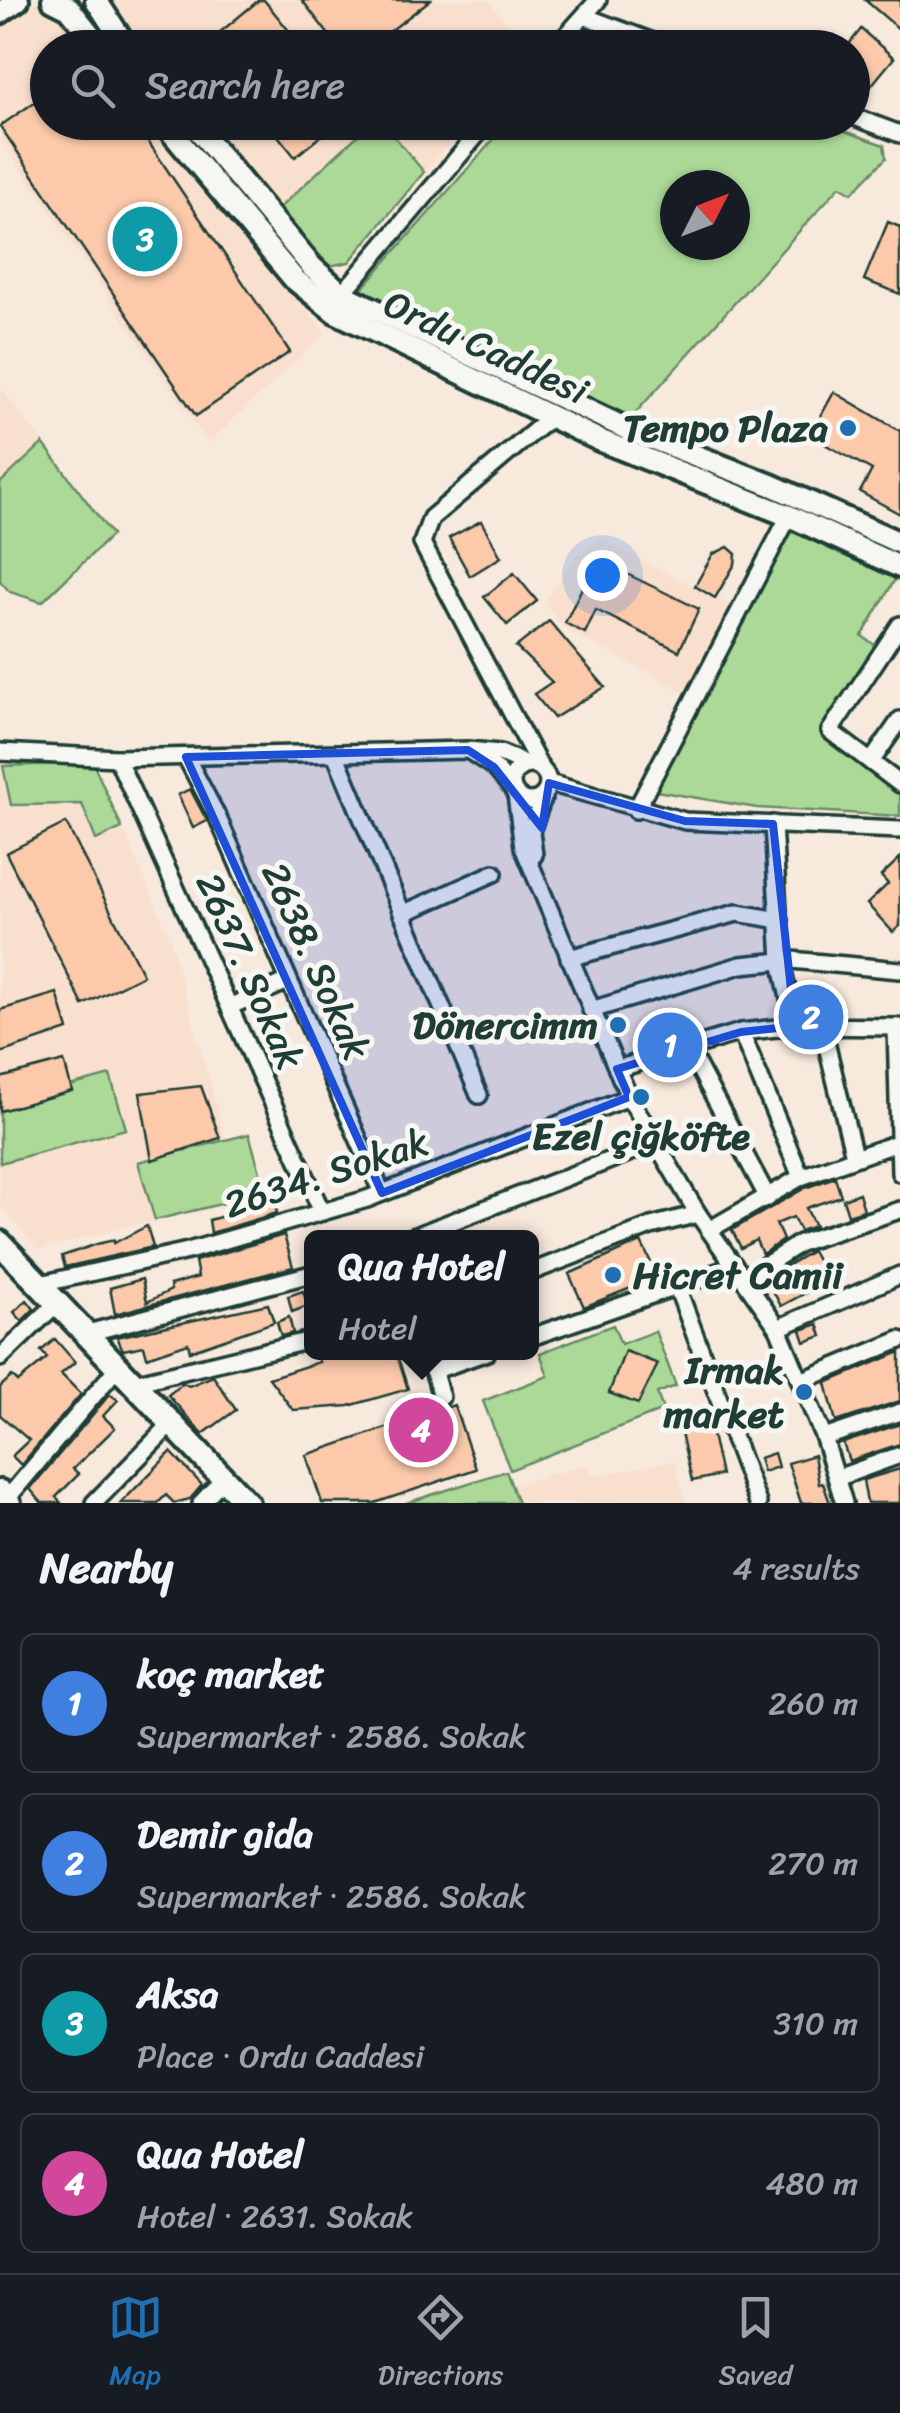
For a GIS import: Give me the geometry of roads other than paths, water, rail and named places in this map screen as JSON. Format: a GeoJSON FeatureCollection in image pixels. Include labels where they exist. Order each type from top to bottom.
{"type":"FeatureCollection","features":[{"type":"Feature","properties":{"kind":"main road"},"geometry":{"type":"LineString","coordinates":[[0,14],[19,0]]}},
{"type":"Feature","properties":{"kind":"main road"},"geometry":{"type":"LineString","coordinates":[[53,0],[69,8],[87,30]]}},
{"type":"Feature","properties":{"kind":"main road"},"geometry":{"type":"LineString","coordinates":[[96,0],[115,30]]}},
{"type":"Feature","properties":{"kind":"main road","name":"Ordu Caddesi"},"geometry":{"type":"LineString","coordinates":[[178,140],[318,302],[551,417],[900,566]]}},
{"type":"Feature","properties":{"kind":"main road","name":"Ordu Caddesi"},"geometry":{"type":"LineString","coordinates":[[207,140],[312,267],[342,294],[625,428],[771,484],[900,542]]}},
{"type":"Feature","properties":{"kind":"main road"},"geometry":{"type":"LineString","coordinates":[[0,1242],[55,1305],[247,1503]]}},
{"type":"Feature","properties":{"kind":"street"},"geometry":{"type":"LineString","coordinates":[[572,30],[598,0]]}},
{"type":"Feature","properties":{"kind":"street"},"geometry":{"type":"LineString","coordinates":[[584,16],[621,30]]}},
{"type":"Feature","properties":{"kind":"street"},"geometry":{"type":"LineString","coordinates":[[870,123],[900,134]]}},
{"type":"Feature","properties":{"kind":"street"},"geometry":{"type":"LineString","coordinates":[[342,294],[473,140]]}},
{"type":"Feature","properties":{"kind":"street"},"geometry":{"type":"LineString","coordinates":[[551,417],[430,518],[422,543],[546,789],[530,843],[569,958],[628,1097],[698,1214],[778,1328],[824,1438],[844,1503]]}},
{"type":"Feature","properties":{"kind":"street"},"geometry":{"type":"LineString","coordinates":[[636,810],[789,516]]}},
{"type":"Feature","properties":{"kind":"street"},"geometry":{"type":"LineString","coordinates":[[900,625],[830,732],[900,784]]}},
{"type":"Feature","properties":{"kind":"street"},"geometry":{"type":"LineString","coordinates":[[871,762],[900,720]]}},
{"type":"Feature","properties":{"kind":"street"},"geometry":{"type":"LineString","coordinates":[[4,750],[117,758],[468,750],[500,752],[533,766]]}},
{"type":"Feature","properties":{"kind":"street"},"geometry":{"type":"LineString","coordinates":[[468,750],[494,767],[514,792],[533,801],[546,789]]}},
{"type":"Feature","properties":{"kind":"street"},"geometry":{"type":"LineString","coordinates":[[336,756],[479,1095]]}},
{"type":"Feature","properties":{"kind":"street","name":"2638. Sokak"},"geometry":{"type":"LineString","coordinates":[[186,757],[203,786],[382,1193]]}},
{"type":"Feature","properties":{"kind":"street","name":"2637. Sokak"},"geometry":{"type":"LineString","coordinates":[[117,758],[322,1212]]}},
{"type":"Feature","properties":{"kind":"street"},"geometry":{"type":"LineString","coordinates":[[533,766],[516,771],[514,792],[523,847],[543,888]]}},
{"type":"Feature","properties":{"kind":"street"},"geometry":{"type":"LineString","coordinates":[[546,789],[686,821],[900,830]]}},
{"type":"Feature","properties":{"kind":"street"},"geometry":{"type":"LineString","coordinates":[[773,824],[782,961],[795,1026]]}},
{"type":"Feature","properties":{"kind":"street"},"geometry":{"type":"LineString","coordinates":[[402,914],[494,874]]}},
{"type":"Feature","properties":{"kind":"street"},"geometry":{"type":"LineString","coordinates":[[569,958],[737,913],[780,920]]}},
{"type":"Feature","properties":{"kind":"street"},"geometry":{"type":"LineString","coordinates":[[591,1010],[740,965],[782,961],[900,970]]}},
{"type":"Feature","properties":{"kind":"street"},"geometry":{"type":"LineString","coordinates":[[231,1006],[288,980]]}},
{"type":"Feature","properties":{"kind":"street"},"geometry":{"type":"LineString","coordinates":[[616,1069],[742,1032],[795,1026],[898,1027],[900,1173]]}},
{"type":"Feature","properties":{"kind":"street"},"geometry":{"type":"LineString","coordinates":[[822,1026],[854,1156]]}},
{"type":"Feature","properties":{"kind":"street"},"geometry":{"type":"LineString","coordinates":[[742,1032],[801,1177]]}},
{"type":"Feature","properties":{"kind":"street"},"geometry":{"type":"LineString","coordinates":[[688,1048],[768,1198]]}},
{"type":"Feature","properties":{"kind":"street","name":"2634. Sokak"},"geometry":{"type":"LineString","coordinates":[[36,1284],[188,1251],[322,1212],[382,1193],[628,1097]]}},
{"type":"Feature","properties":{"kind":"street"},"geometry":{"type":"LineString","coordinates":[[709,1230],[801,1177],[898,1142]]}},
{"type":"Feature","properties":{"kind":"street"},"geometry":{"type":"LineString","coordinates":[[431,1230],[654,1143]]}},
{"type":"Feature","properties":{"kind":"street"},"geometry":{"type":"LineString","coordinates":[[539,1335],[678,1287],[740,1272],[800,1244],[900,1210]]}},
{"type":"Feature","properties":{"kind":"street"},"geometry":{"type":"LineString","coordinates":[[539,1269],[652,1226],[698,1214]]}},
{"type":"Feature","properties":{"kind":"street"},"geometry":{"type":"LineString","coordinates":[[778,1328],[900,1275]]}},
{"type":"Feature","properties":{"kind":"street"},"geometry":{"type":"LineString","coordinates":[[84,1334],[304,1276]]}},
{"type":"Feature","properties":{"kind":"street"},"geometry":{"type":"LineString","coordinates":[[678,1287],[758,1503]]}},
{"type":"Feature","properties":{"kind":"street"},"geometry":{"type":"LineString","coordinates":[[0,1358],[55,1305]]}},
{"type":"Feature","properties":{"kind":"street"},"geometry":{"type":"LineString","coordinates":[[802,1381],[900,1340]]}},
{"type":"Feature","properties":{"kind":"street"},"geometry":{"type":"LineString","coordinates":[[5,1498],[123,1376],[304,1341]]}},
{"type":"Feature","properties":{"kind":"street"},"geometry":{"type":"LineString","coordinates":[[430,1360],[441,1397]]}},
{"type":"Feature","properties":{"kind":"street"},"geometry":{"type":"LineString","coordinates":[[433,1371],[464,1360]]}},
{"type":"Feature","properties":{"kind":"street"},"geometry":{"type":"LineString","coordinates":[[824,1438],[900,1412]]}},
{"type":"Feature","properties":{"kind":"street"},"geometry":{"type":"LineString","coordinates":[[94,1503],[170,1425]]}},
{"type":"Feature","properties":{"kind":"street"},"geometry":{"type":"LineString","coordinates":[[837,1478],[900,1454]]}},
{"type":"Feature","properties":{"kind":"street"},"geometry":{"type":"LineString","coordinates":[[201,1503],[224,1478]]}},
{"type":"Feature","properties":{"kind":"place","name":"Aksa"},"geometry":{"type":"Point","coordinates":[145,239]}},
{"type":"Feature","properties":{"kind":"place","name":"Tempo Plaza"},"geometry":{"type":"Point","coordinates":[848,428]}},
{"type":"Feature","properties":{"kind":"place","name":"Demir gida"},"geometry":{"type":"Point","coordinates":[811,1017]}},
{"type":"Feature","properties":{"kind":"place","name":"Dönercimm"},"geometry":{"type":"Point","coordinates":[618,1025]}},
{"type":"Feature","properties":{"kind":"place","name":"koç market"},"geometry":{"type":"Point","coordinates":[670,1045]}},
{"type":"Feature","properties":{"kind":"place","name":"Ezel çiğköfte"},"geometry":{"type":"Point","coordinates":[641,1097]}},
{"type":"Feature","properties":{"kind":"place","name":"Hicret Camii"},"geometry":{"type":"Point","coordinates":[613,1275]}},
{"type":"Feature","properties":{"kind":"place","name":"Irmak market"},"geometry":{"type":"Point","coordinates":[804,1392]}},
{"type":"Feature","properties":{"kind":"place","name":"Qua Hotel"},"geometry":{"type":"Point","coordinates":[421,1430]}}]}
